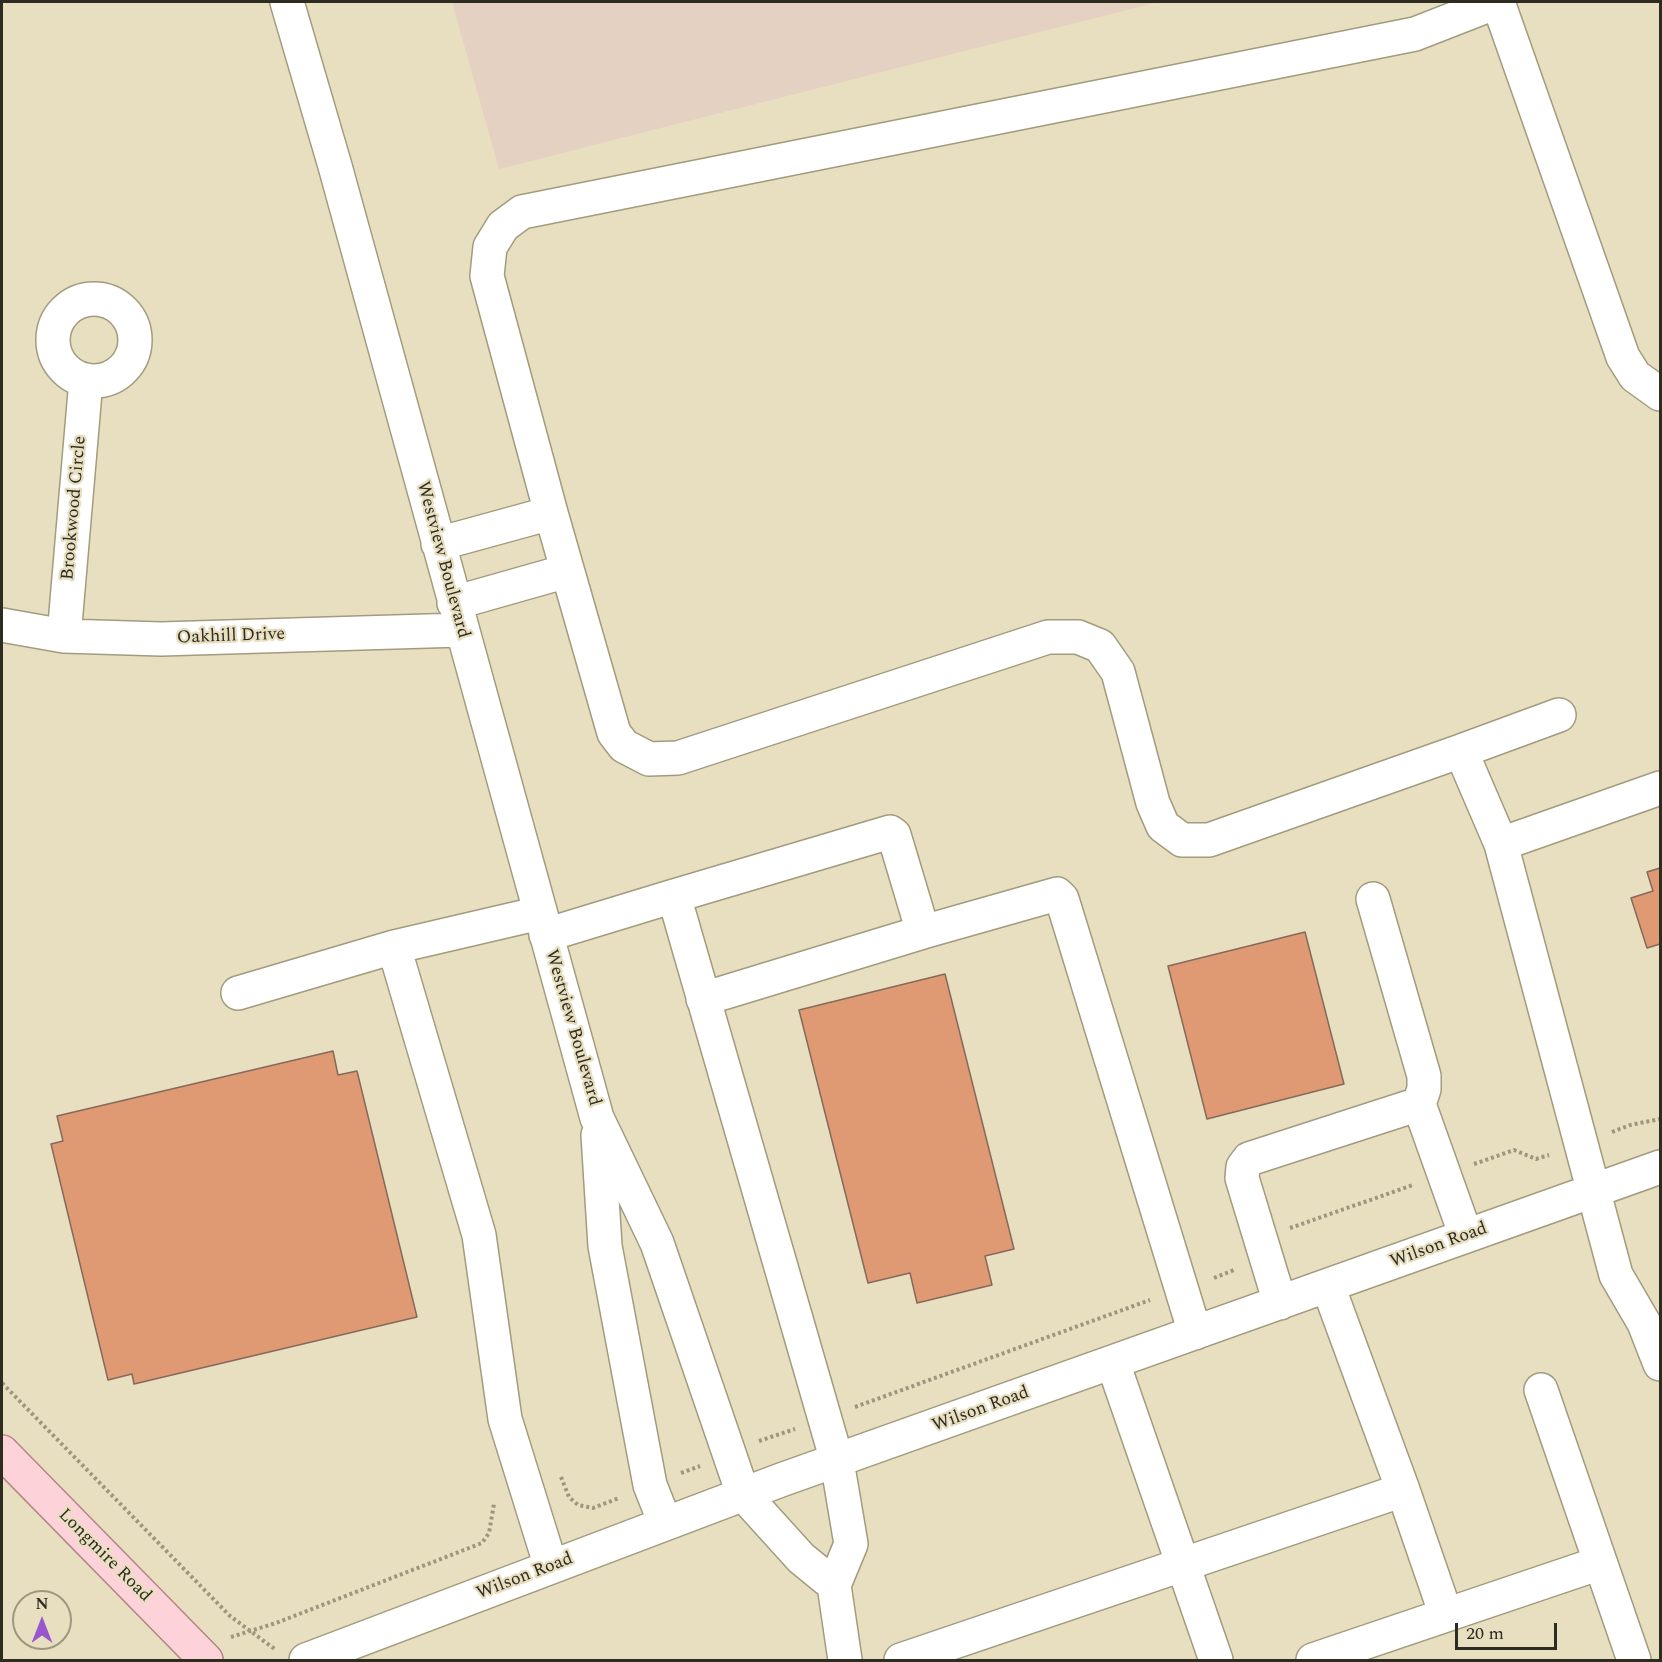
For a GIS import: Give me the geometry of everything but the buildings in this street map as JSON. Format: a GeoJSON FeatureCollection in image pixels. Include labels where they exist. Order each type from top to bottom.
{"type":"FeatureCollection","features":[{"type":"Feature","properties":{"kind":"main road","name":"Longmire Road"},"geometry":{"type":"LineString","coordinates":[[2,1452],[206,1660]]}},
{"type":"Feature","properties":{"kind":"street","name":"Westview Boulevard"},"geometry":{"type":"LineString","coordinates":[[287,2],[335,166],[597,1118],[657,1243],[731,1453],[743,1494]]}},
{"type":"Feature","properties":{"kind":"street"},"geometry":{"type":"LineString","coordinates":[[1559,715],[1461,752],[1209,840],[1182,840],[1163,826],[1153,803],[1118,672],[1100,646],[1078,637],[1048,637],[678,758],[649,759],[624,746],[614,734],[487,276],[490,247],[503,226],[522,212],[1415,34],[1498,2],[1623,357],[1635,376],[1660,394]]}},
{"type":"Feature","properties":{"kind":"street","name":"Brookwood Circle"},"geometry":{"type":"LineString","coordinates":[[64,636],[86,380]]}},
{"type":"Feature","properties":{"kind":"street"},"geometry":{"type":"LineString","coordinates":[[438,544],[551,513]]}},
{"type":"Feature","properties":{"kind":"street","name":"Oakhill Drive"},"geometry":{"type":"LineString","coordinates":[[2,625],[64,636],[161,639],[458,617],[567,571]]}},
{"type":"Feature","properties":{"kind":"street"},"geometry":{"type":"LineString","coordinates":[[1461,752],[1501,844],[1616,1275],[1653,1324],[1660,1364]]}},
{"type":"Feature","properties":{"kind":"street"},"geometry":{"type":"LineString","coordinates":[[1501,844],[1660,788]]}},
{"type":"Feature","properties":{"kind":"street"},"geometry":{"type":"LineString","coordinates":[[238,993],[394,947],[543,924],[674,896],[891,832],[894,835],[923,932]]}},
{"type":"Feature","properties":{"kind":"street"},"geometry":{"type":"LineString","coordinates":[[703,999],[1049,894],[1057,894],[1062,899],[1195,1333]]}},
{"type":"Feature","properties":{"kind":"street"},"geometry":{"type":"LineString","coordinates":[[674,896],[837,1461],[851,1544],[834,1585],[845,1660]]}},
{"type":"Feature","properties":{"kind":"street"},"geometry":{"type":"LineString","coordinates":[[1373,899],[1424,1076],[1424,1089],[1419,1104],[1466,1236]]}},
{"type":"Feature","properties":{"kind":"street"},"geometry":{"type":"LineString","coordinates":[[394,947],[480,1235],[496,1373],[505,1419],[551,1567]]}},
{"type":"Feature","properties":{"kind":"street"},"geometry":{"type":"LineString","coordinates":[[1280,1303],[1242,1178],[1244,1167],[1249,1159],[1419,1104]]}},
{"type":"Feature","properties":{"kind":"street","name":"Westview Boulevard"},"geometry":{"type":"LineString","coordinates":[[597,1118],[605,1245],[650,1485],[665,1523]]}},
{"type":"Feature","properties":{"kind":"street","name":"Wilson Road"},"geometry":{"type":"LineString","coordinates":[[294,1657],[551,1567],[743,1494],[1660,1167]]}},
{"type":"Feature","properties":{"kind":"street"},"geometry":{"type":"LineString","coordinates":[[1328,1286],[1446,1615]]}},
{"type":"Feature","properties":{"kind":"street"},"geometry":{"type":"LineString","coordinates":[[1113,1363],[1216,1660]]}},
{"type":"Feature","properties":{"kind":"street"},"geometry":{"type":"LineString","coordinates":[[1541,1390],[1634,1660]]}},
{"type":"Feature","properties":{"kind":"street"},"geometry":{"type":"LineString","coordinates":[[901,1660],[1403,1490]]}},
{"type":"Feature","properties":{"kind":"street"},"geometry":{"type":"LineString","coordinates":[[743,1494],[801,1558],[834,1585]]}},
{"type":"Feature","properties":{"kind":"street"},"geometry":{"type":"LineString","coordinates":[[1313,1660],[1600,1563]]}},
{"type":"Feature","properties":{"kind":"path"},"geometry":{"type":"LineString","coordinates":[[250,1629],[276,1623],[482,1543],[489,1533],[494,1504],[505,1500],[512,1484],[559,1471],[569,1497],[578,1505],[593,1508],[731,1453],[1234,1271],[1231,1247],[1514,1150],[1536,1159],[1580,1145],[1630,1125],[1660,1119]]}},
{"type":"Feature","properties":{"kind":"path"},"geometry":{"type":"LineString","coordinates":[[2,1383],[230,1616],[294,1657]]}},
{"type":"Feature","properties":{"kind":"shaded area"},"geometry":{"type":"Polygon","coordinates":[[[452,2],[1158,2],[499,169],[452,2]]]}}]}
